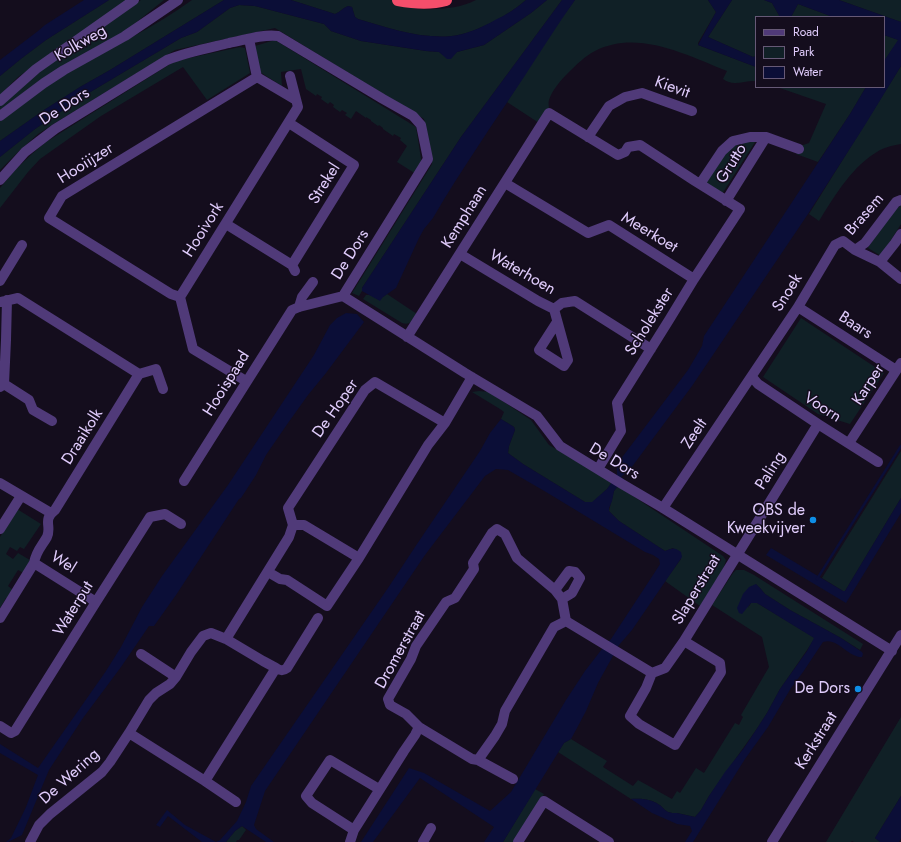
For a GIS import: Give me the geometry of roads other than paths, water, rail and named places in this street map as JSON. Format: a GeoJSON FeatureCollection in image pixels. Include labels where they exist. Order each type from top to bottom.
{"type":"FeatureCollection","features":[{"type":"Feature","properties":{"kind":"highway"},"geometry":{"type":"LineString","coordinates":[[398,0],[424,3],[446,0]]}},
{"type":"Feature","properties":{"kind":"street","name":"Kolkweg"},"geometry":{"type":"LineString","coordinates":[[0,101],[36,69],[134,0]]}},
{"type":"Feature","properties":{"kind":"street","name":"Kolkweg"},"geometry":{"type":"LineString","coordinates":[[0,116],[44,83],[64,70],[125,36],[178,0]]}},
{"type":"Feature","properties":{"kind":"street","name":"De Dors"},"geometry":{"type":"LineString","coordinates":[[0,180],[25,152],[55,129],[167,60],[182,54],[249,39],[269,35],[278,36],[413,116],[421,125],[428,159],[343,296],[353,304],[537,416],[560,446],[663,508],[892,651]]}},
{"type":"Feature","properties":{"kind":"street"},"geometry":{"type":"LineString","coordinates":[[249,39],[257,77],[296,100]]}},
{"type":"Feature","properties":{"kind":"street","name":"Hooivork"},"geometry":{"type":"LineString","coordinates":[[180,297],[298,107],[290,76]]}},
{"type":"Feature","properties":{"kind":"street","name":"Hooiijzer"},"geometry":{"type":"LineString","coordinates":[[180,297],[171,294],[49,218],[62,196],[257,77]]}},
{"type":"Feature","properties":{"kind":"street","name":"Kievit"},"geometry":{"type":"LineString","coordinates":[[588,137],[610,106],[624,97],[642,93],[692,111]]}},
{"type":"Feature","properties":{"kind":"street","name":"Kemphaan"},"geometry":{"type":"LineString","coordinates":[[407,337],[549,113],[588,137]]}},
{"type":"Feature","properties":{"kind":"street","name":"Strekel"},"geometry":{"type":"LineString","coordinates":[[226,224],[293,268],[354,164],[289,123]]}},
{"type":"Feature","properties":{"kind":"street","name":"Grutto"},"geometry":{"type":"LineString","coordinates":[[588,137],[618,155],[625,152],[628,147],[640,145],[726,201],[766,137]]}},
{"type":"Feature","properties":{"kind":"street","name":"Grutto"},"geometry":{"type":"LineString","coordinates":[[700,184],[722,151],[733,141],[750,137],[766,137],[799,149]]}},
{"type":"Feature","properties":{"kind":"street","name":"Meerkoet"},"geometry":{"type":"LineString","coordinates":[[505,183],[588,234],[609,225],[694,279]]}},
{"type":"Feature","properties":{"kind":"street","name":"Brasem"},"geometry":{"type":"LineString","coordinates":[[901,200],[896,202],[865,242],[855,250],[880,262],[901,279]]}},
{"type":"Feature","properties":{"kind":"street","name":"Scholekster"},"geometry":{"type":"LineString","coordinates":[[598,469],[621,431],[617,403],[694,279],[740,209],[726,201]]}},
{"type":"Feature","properties":{"kind":"street"},"geometry":{"type":"LineString","coordinates":[[880,262],[901,234]]}},
{"type":"Feature","properties":{"kind":"street","name":"Snoek"},"geometry":{"type":"LineString","coordinates":[[752,377],[798,307],[835,246],[843,241],[855,250]]}},
{"type":"Feature","properties":{"kind":"street"},"geometry":{"type":"LineString","coordinates":[[0,281],[22,245]]}},
{"type":"Feature","properties":{"kind":"street","name":"Waterhoen"},"geometry":{"type":"LineString","coordinates":[[460,254],[554,309],[562,303],[575,301],[651,349]]}},
{"type":"Feature","properties":{"kind":"street","name":"Hooispaad"},"geometry":{"type":"LineString","coordinates":[[184,481],[292,310],[299,306],[302,298],[313,282]]}},
{"type":"Feature","properties":{"kind":"street"},"geometry":{"type":"LineString","coordinates":[[299,306],[343,296]]}},
{"type":"Feature","properties":{"kind":"street"},"geometry":{"type":"LineString","coordinates":[[180,297],[193,349],[246,381]]}},
{"type":"Feature","properties":{"kind":"street"},"geometry":{"type":"LineString","coordinates":[[52,421],[33,410],[29,400],[2,385],[6,340],[3,301],[18,298],[139,374],[156,369],[163,389]]}},
{"type":"Feature","properties":{"kind":"street","name":"Baars"},"geometry":{"type":"LineString","coordinates":[[798,307],[899,367]]}},
{"type":"Feature","properties":{"kind":"street"},"geometry":{"type":"LineString","coordinates":[[554,309],[557,322]]}},
{"type":"Feature","properties":{"kind":"street","name":"Karper"},"geometry":{"type":"LineString","coordinates":[[849,443],[899,367]]}},
{"type":"Feature","properties":{"kind":"street","name":"Draaikolk"},"geometry":{"type":"LineString","coordinates":[[0,618],[34,563],[35,556],[48,535],[48,518],[55,510],[139,374]]}},
{"type":"Feature","properties":{"kind":"street"},"geometry":{"type":"LineString","coordinates":[[268,572],[280,579],[287,580],[327,606],[359,558],[428,445],[444,423],[472,377]]}},
{"type":"Feature","properties":{"kind":"street","name":"Voorn"},"geometry":{"type":"LineString","coordinates":[[752,377],[758,384],[878,462]]}},
{"type":"Feature","properties":{"kind":"street","name":"Zeelt"},"geometry":{"type":"LineString","coordinates":[[663,508],[752,377]]}},
{"type":"Feature","properties":{"kind":"street","name":"De Hoper"},"geometry":{"type":"LineString","coordinates":[[293,525],[288,508],[365,390],[375,382],[444,423]]}},
{"type":"Feature","properties":{"kind":"street","name":"Paling"},"geometry":{"type":"LineString","coordinates":[[737,555],[818,424]]}},
{"type":"Feature","properties":{"kind":"street"},"geometry":{"type":"LineString","coordinates":[[0,483],[51,513]]}},
{"type":"Feature","properties":{"kind":"street"},"geometry":{"type":"LineString","coordinates":[[0,529],[21,496]]}},
{"type":"Feature","properties":{"kind":"street","name":"Waterput"},"geometry":{"type":"LineString","coordinates":[[0,726],[11,733],[15,731],[150,517],[165,514],[180,524]]}},
{"type":"Feature","properties":{"kind":"street"},"geometry":{"type":"LineString","coordinates":[[226,639],[290,537],[293,525],[304,525],[359,558]]}},
{"type":"Feature","properties":{"kind":"street","name":"Dromerstraat"},"geometry":{"type":"LineString","coordinates":[[513,779],[478,760],[472,760],[418,727],[406,714],[390,705],[388,699],[411,659],[416,646],[446,602],[455,598],[474,570],[473,563],[492,533],[497,529],[505,534],[517,558],[555,590],[562,598]]}},
{"type":"Feature","properties":{"kind":"street","name":"Slaperstraat"},"geometry":{"type":"LineString","coordinates":[[684,641],[720,663],[721,672],[675,746],[639,724],[630,716],[646,688],[652,673],[665,668],[684,641],[737,555]]}},
{"type":"Feature","properties":{"kind":"street","name":"Wel"},"geometry":{"type":"LineString","coordinates":[[34,563],[96,602]]}},
{"type":"Feature","properties":{"kind":"street"},"geometry":{"type":"LineString","coordinates":[[555,590],[570,571],[575,572],[580,578],[572,593],[562,598],[566,621],[652,673]]}},
{"type":"Feature","properties":{"kind":"street"},"geometry":{"type":"LineString","coordinates":[[205,781],[276,668],[280,671],[284,671],[287,668],[318,618]]}},
{"type":"Feature","properties":{"kind":"street"},"geometry":{"type":"LineString","coordinates":[[478,760],[502,724],[504,711],[554,627],[566,621]]}},
{"type":"Feature","properties":{"kind":"street","name":"De Wering"},"geometry":{"type":"LineString","coordinates":[[30,842],[40,825],[102,772],[129,733],[149,700],[156,693],[170,684],[176,677],[191,652],[203,636],[211,633],[226,639],[263,662],[276,668]]}},
{"type":"Feature","properties":{"kind":"street","name":"Kerkstraat"},"geometry":{"type":"LineString","coordinates":[[772,842],[901,635]]}},
{"type":"Feature","properties":{"kind":"street"},"geometry":{"type":"LineString","coordinates":[[141,654],[176,677]]}},
{"type":"Feature","properties":{"kind":"street"},"geometry":{"type":"LineString","coordinates":[[350,842],[354,830],[415,735],[418,727]]}},
{"type":"Feature","properties":{"kind":"street"},"geometry":{"type":"LineString","coordinates":[[129,733],[236,802]]}},
{"type":"Feature","properties":{"kind":"street"},"geometry":{"type":"LineString","coordinates":[[354,830],[312,803],[306,796],[330,760],[380,789]]}},
{"type":"Feature","properties":{"kind":"street"},"geometry":{"type":"LineString","coordinates":[[518,842],[544,801],[609,842]]}},
{"type":"Feature","properties":{"kind":"street"},"geometry":{"type":"LineString","coordinates":[[423,842],[431,828]]}},
{"type":"Feature","properties":{"kind":"water"},"geometry":{"type":"Polygon","coordinates":[[[84,0],[109,0],[46,40],[0,76],[0,60],[45,25],[84,0]]]}},
{"type":"Feature","properties":{"kind":"water"},"geometry":{"type":"Polygon","coordinates":[[[224,0],[291,0],[335,14],[348,6],[352,7],[355,17],[358,19],[381,26],[428,36],[452,36],[480,28],[507,14],[526,0],[547,0],[531,13],[484,45],[457,52],[451,59],[447,59],[439,52],[361,41],[331,31],[324,24],[255,6],[239,5],[230,8],[197,32],[181,38],[87,94],[35,129],[0,157],[0,141],[44,110],[224,0]]]}},
{"type":"Feature","properties":{"kind":"water"},"geometry":{"type":"Polygon","coordinates":[[[562,0],[575,0],[555,28],[433,218],[424,229],[396,288],[383,297],[380,301],[362,291],[362,288],[461,137],[562,0]]]}},
{"type":"Feature","properties":{"kind":"water"},"geometry":{"type":"Polygon","coordinates":[[[708,0],[732,0],[708,37],[753,57],[755,56],[755,67],[698,45],[716,12],[708,0]]]}},
{"type":"Feature","properties":{"kind":"water"},"geometry":{"type":"Polygon","coordinates":[[[764,0],[839,0],[884,16],[830,16],[798,4],[792,16],[779,16],[772,3],[764,0]]]}},
{"type":"Feature","properties":{"kind":"water"},"geometry":{"type":"Polygon","coordinates":[[[885,16],[901,22],[901,66],[865,125],[808,214],[692,386],[631,468],[621,477],[624,479],[614,491],[609,511],[619,521],[665,551],[673,548],[679,550],[682,557],[632,630],[619,645],[598,683],[586,711],[571,739],[564,743],[503,842],[484,842],[494,827],[420,778],[373,842],[361,842],[409,768],[424,773],[490,811],[511,792],[566,700],[585,671],[611,639],[660,564],[659,559],[653,555],[645,552],[546,492],[508,470],[496,469],[485,476],[425,555],[265,791],[254,825],[256,829],[274,842],[266,842],[242,826],[235,831],[226,842],[216,842],[220,840],[237,821],[246,802],[251,786],[388,588],[480,451],[490,433],[501,419],[514,427],[515,430],[508,453],[523,464],[585,502],[592,502],[607,489],[617,475],[617,464],[688,370],[702,346],[704,336],[850,114],[865,88],[885,88],[885,60],[898,40],[885,35],[885,16]]]}},
{"type":"Feature","properties":{"kind":"water"},"geometry":{"type":"Polygon","coordinates":[[[346,313],[357,314],[364,322],[288,423],[266,455],[256,475],[176,595],[154,626],[149,626],[83,718],[49,770],[22,835],[6,842],[11,838],[26,807],[38,775],[0,753],[0,744],[38,768],[106,671],[121,647],[142,607],[162,576],[228,485],[314,355],[330,325],[337,318],[346,313]]]}},
{"type":"Feature","properties":{"kind":"water"},"geometry":{"type":"Polygon","coordinates":[[[901,498],[901,513],[846,603],[766,555],[771,548],[845,591],[901,498]]]}},
{"type":"Feature","properties":{"kind":"water"},"geometry":{"type":"Polygon","coordinates":[[[756,584],[765,594],[790,610],[841,638],[863,654],[862,657],[857,656],[833,642],[823,642],[791,688],[768,727],[745,759],[693,842],[685,842],[692,831],[690,826],[677,824],[652,813],[631,799],[649,800],[655,802],[668,812],[695,817],[725,772],[756,730],[780,689],[807,651],[814,638],[757,603],[751,603],[742,614],[739,613],[737,608],[743,594],[749,587],[756,584]]]}},
{"type":"Feature","properties":{"kind":"water"},"geometry":{"type":"Polygon","coordinates":[[[901,796],[901,838],[899,842],[880,842],[875,838],[901,796]]]}},
{"type":"Feature","properties":{"kind":"water"},"geometry":{"type":"Polygon","coordinates":[[[167,810],[185,825],[216,842],[202,842],[168,816],[160,827],[156,825],[167,810]]]}},
{"type":"Feature","properties":{"kind":"waterway"},"geometry":{"type":"LineString","coordinates":[[817,579],[901,446]]}},
{"type":"Feature","properties":{"kind":"place","name":"OBS de Kweekvijver"},"geometry":{"type":"Point","coordinates":[813,520]}},
{"type":"Feature","properties":{"kind":"place","name":"De Dors"},"geometry":{"type":"Point","coordinates":[858,689]}}]}
